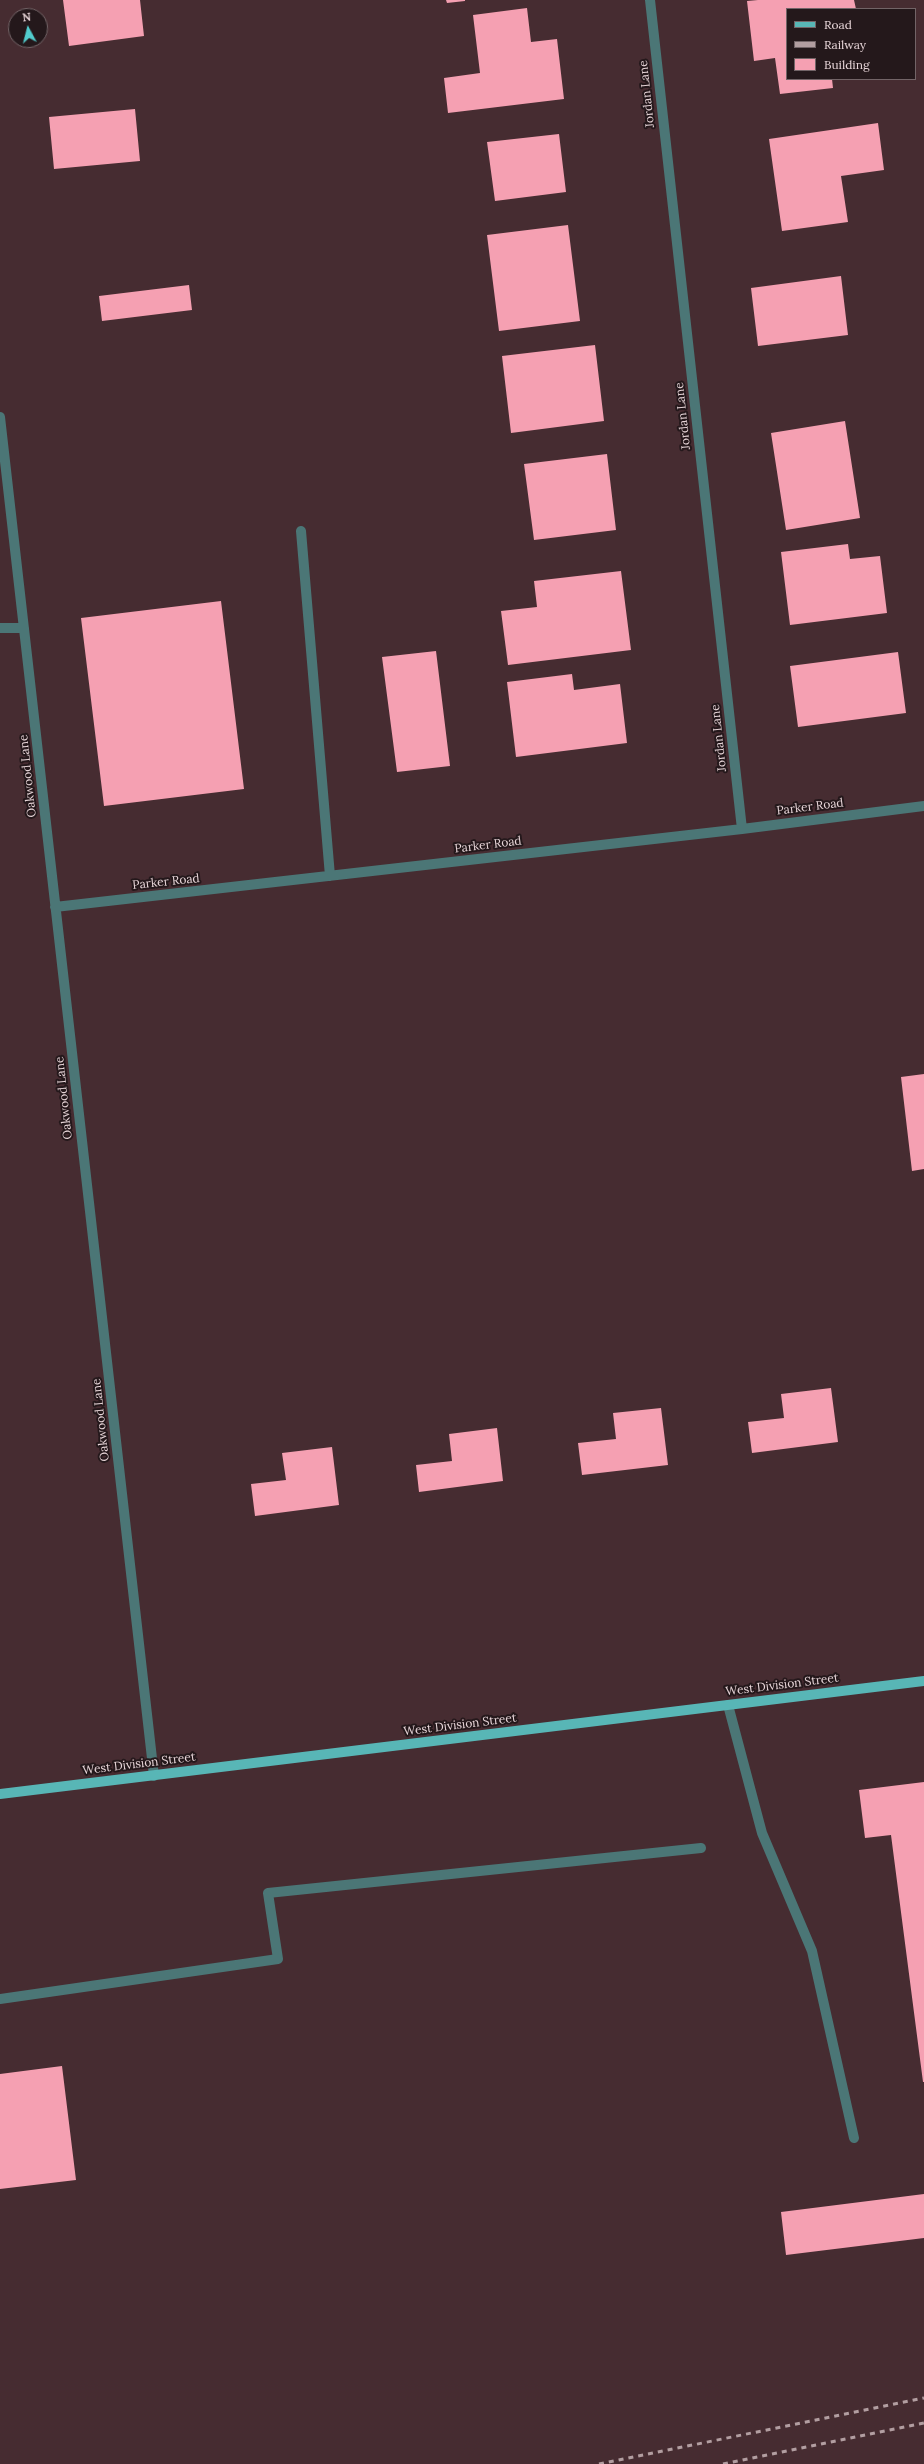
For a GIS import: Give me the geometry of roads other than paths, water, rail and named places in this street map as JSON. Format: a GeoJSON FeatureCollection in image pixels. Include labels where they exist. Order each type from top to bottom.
{"type":"FeatureCollection","features":[{"type":"Feature","properties":{"kind":"main road","name":"West Division Street"},"geometry":{"type":"LineString","coordinates":[[0,1794],[924,1681]]}},
{"type":"Feature","properties":{"kind":"street","name":"Jordan Lane"},"geometry":{"type":"LineString","coordinates":[[650,0],[742,829]]}},
{"type":"Feature","properties":{"kind":"street","name":"Oakwood Lane"},"geometry":{"type":"LineString","coordinates":[[0,417],[154,1776]]}},
{"type":"Feature","properties":{"kind":"street"},"geometry":{"type":"LineString","coordinates":[[301,530],[330,876]]}},
{"type":"Feature","properties":{"kind":"street"},"geometry":{"type":"LineString","coordinates":[[0,628],[24,628]]}},
{"type":"Feature","properties":{"kind":"street","name":"Parker Road"},"geometry":{"type":"LineString","coordinates":[[55,907],[742,829],[924,806]]}},
{"type":"Feature","properties":{"kind":"street"},"geometry":{"type":"LineString","coordinates":[[728,1705],[762,1832],[812,1951],[854,2138]]}},
{"type":"Feature","properties":{"kind":"street"},"geometry":{"type":"LineString","coordinates":[[0,1999],[278,1959],[268,1893],[702,1848]]}},
{"type":"Feature","properties":{"kind":"railway"},"geometry":{"type":"LineString","coordinates":[[599,2464],[924,2398]]}},
{"type":"Feature","properties":{"kind":"railway"},"geometry":{"type":"LineString","coordinates":[[723,2464],[924,2423]]}}]}
